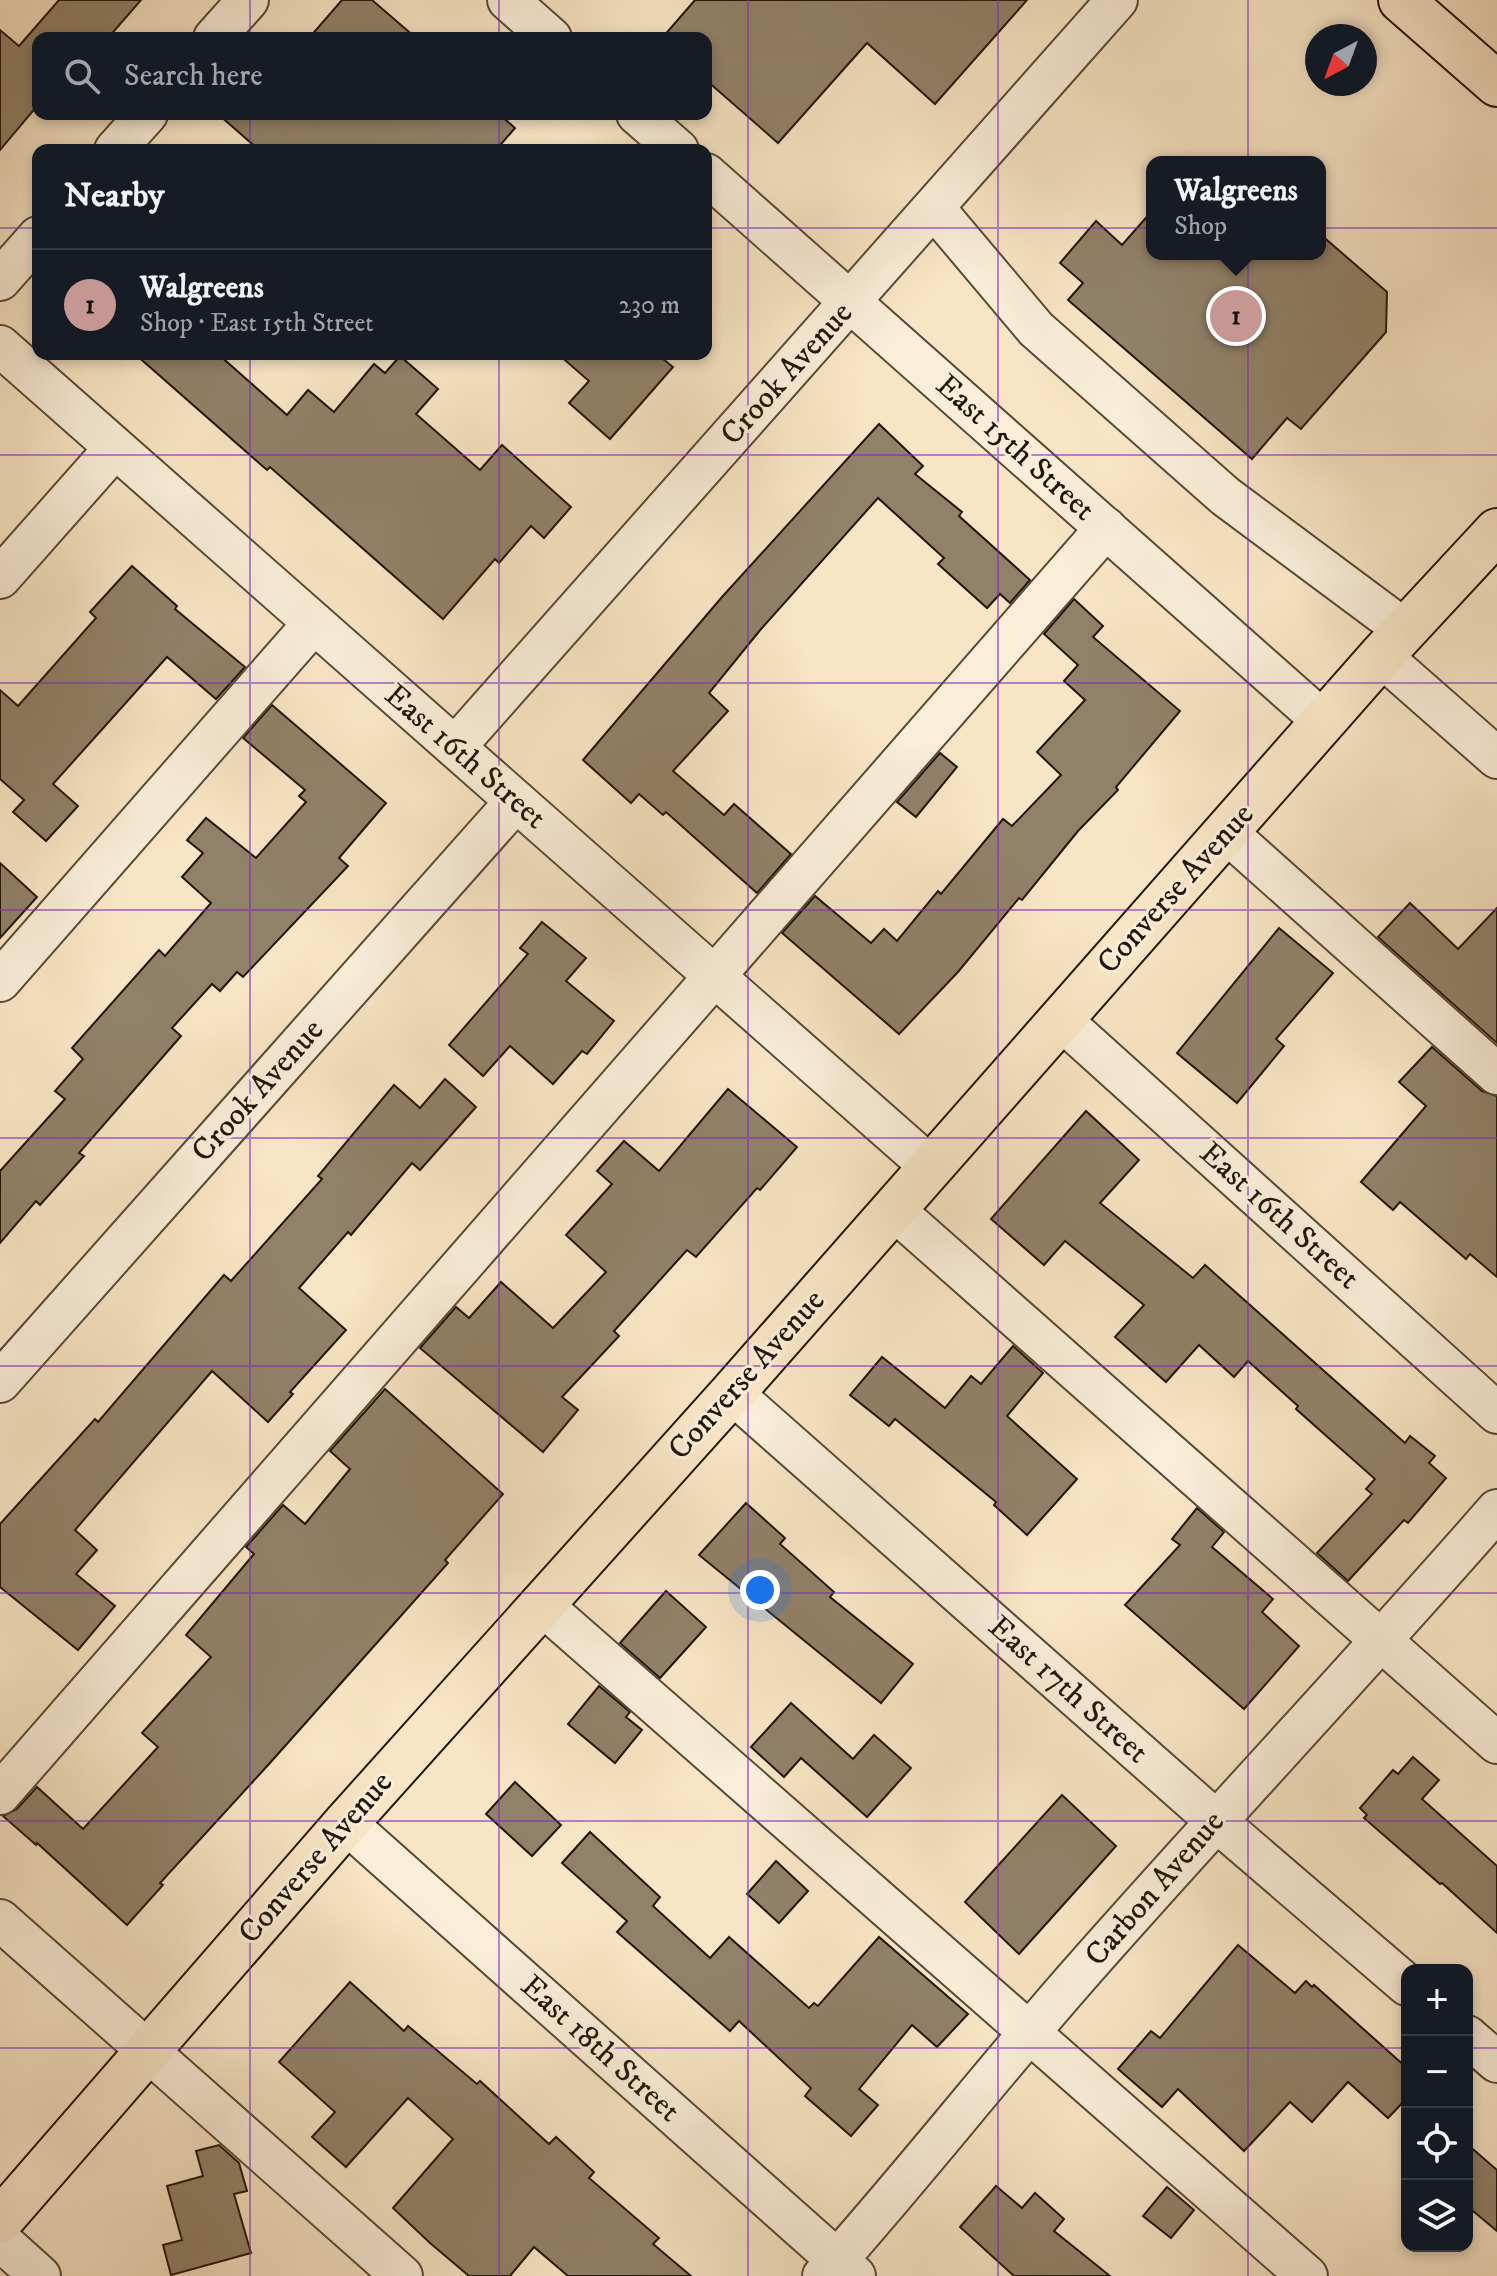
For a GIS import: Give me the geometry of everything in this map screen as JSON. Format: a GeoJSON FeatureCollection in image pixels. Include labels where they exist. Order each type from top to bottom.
{"type":"FeatureCollection","features":[{"type":"Feature","properties":{"kind":"main road"},"geometry":{"type":"LineString","coordinates":[[1401,0],[1497,84]]}},
{"type":"Feature","properties":{"kind":"main road","name":"Converse Avenue"},"geometry":{"type":"LineString","coordinates":[[0,2221],[346,1823],[732,1393],[1393,643],[1497,531]]}},
{"type":"Feature","properties":{"kind":"street"},"geometry":{"type":"LineString","coordinates":[[219,32],[248,0]]}},
{"type":"Feature","properties":{"kind":"street"},"geometry":{"type":"LineString","coordinates":[[508,0],[544,32]]}},
{"type":"Feature","properties":{"kind":"street","name":"Crook Avenue"},"geometry":{"type":"LineString","coordinates":[[455,747],[1117,0]]}},
{"type":"Feature","properties":{"kind":"street"},"geometry":{"type":"LineString","coordinates":[[120,144],[142,120]]}},
{"type":"Feature","properties":{"kind":"street"},"geometry":{"type":"LineString","coordinates":[[644,120],[671,144]]}},
{"type":"Feature","properties":{"kind":"street","name":"East 15th Street"},"geometry":{"type":"LineString","coordinates":[[712,179],[1324,722]]}},
{"type":"Feature","properties":{"kind":"street"},"geometry":{"type":"LineString","coordinates":[[934,208],[1047,339],[1393,643],[1497,758]]}},
{"type":"Feature","properties":{"kind":"street"},"geometry":{"type":"LineString","coordinates":[[0,280],[32,244]]}},
{"type":"Feature","properties":{"kind":"street","name":"East 16th Street"},"geometry":{"type":"LineString","coordinates":[[0,346],[931,1167]]}},
{"type":"Feature","properties":{"kind":"street"},"geometry":{"type":"LineString","coordinates":[[0,578],[115,448]]}},
{"type":"Feature","properties":{"kind":"street"},"geometry":{"type":"LineString","coordinates":[[0,1794],[1106,528]]}},
{"type":"Feature","properties":{"kind":"street"},"geometry":{"type":"LineString","coordinates":[[0,981],[314,623]]}},
{"type":"Feature","properties":{"kind":"street","name":"Crook Avenue"},"geometry":{"type":"LineString","coordinates":[[0,1382],[516,801]]}},
{"type":"Feature","properties":{"kind":"street"},"geometry":{"type":"LineString","coordinates":[[1226,832],[1497,1074]]}},
{"type":"Feature","properties":{"kind":"street","name":"East 16th Street"},"geometry":{"type":"LineString","coordinates":[[1060,1019],[1497,1413]]}},
{"type":"Feature","properties":{"kind":"street"},"geometry":{"type":"LineString","coordinates":[[894,1210],[1497,1743]]}},
{"type":"Feature","properties":{"kind":"street","name":"East 17th Street"},"geometry":{"type":"LineString","coordinates":[[732,1393],[1215,1820],[1401,1980]]}},
{"type":"Feature","properties":{"kind":"street","name":"Carbon Avenue"},"geometry":{"type":"LineString","coordinates":[[838,2271],[1029,2032],[1215,1820],[1382,1641],[1497,1510]]}},
{"type":"Feature","properties":{"kind":"street"},"geometry":{"type":"LineString","coordinates":[[542,1605],[1307,2276]]}},
{"type":"Feature","properties":{"kind":"street","name":"East 18th Street"},"geometry":{"type":"LineString","coordinates":[[346,1823],[838,2271]]}},
{"type":"Feature","properties":{"kind":"street"},"geometry":{"type":"LineString","coordinates":[[0,1920],[402,2276]]}},
{"type":"Feature","properties":{"kind":"street"},"geometry":{"type":"LineString","coordinates":[[1473,2041],[1497,2062]]}},
{"type":"Feature","properties":{"kind":"street"},"geometry":{"type":"LineString","coordinates":[[0,2240],[40,2276]]}},
{"type":"Feature","properties":{"kind":"building"},"geometry":{"type":"Polygon","coordinates":[[[59,0],[141,0],[113,32],[32,32],[32,112],[0,150],[0,30],[19,46],[59,0]]]}},
{"type":"Feature","properties":{"kind":"building"},"geometry":{"type":"Polygon","coordinates":[[[342,0],[372,0],[409,32],[314,32],[342,0]]]}},
{"type":"Feature","properties":{"kind":"building"},"geometry":{"type":"Polygon","coordinates":[[[695,0],[1027,0],[935,104],[867,43],[778,143],[712,85],[712,32],[667,32],[695,0]]]}},
{"type":"Feature","properties":{"kind":"building"},"geometry":{"type":"Polygon","coordinates":[[[225,120],[506,120],[515,128],[501,144],[252,144],[225,120]]]}},
{"type":"Feature","properties":{"kind":"building"},"geometry":{"type":"Polygon","coordinates":[[[1146,218],[1146,260],[1326,260],[1326,239],[1387,292],[1386,332],[1301,429],[1287,418],[1252,459],[1068,300],[1083,283],[1060,263],[1096,221],[1122,245],[1146,218]]]}},
{"type":"Feature","properties":{"kind":"building"},"geometry":{"type":"Polygon","coordinates":[[[142,360],[225,360],[287,415],[308,390],[334,412],[374,364],[385,373],[396,360],[405,360],[438,389],[416,414],[480,470],[502,445],[571,507],[544,538],[531,526],[499,563],[495,559],[443,619],[270,467],[267,470],[142,360]]]}},
{"type":"Feature","properties":{"kind":"building"},"geometry":{"type":"Polygon","coordinates":[[[565,360],[664,360],[673,367],[610,439],[569,403],[589,381],[565,360]]]}},
{"type":"Feature","properties":{"kind":"building"},"geometry":{"type":"Polygon","coordinates":[[[879,424],[923,466],[915,474],[962,512],[959,516],[1030,580],[1010,603],[1000,594],[987,608],[938,564],[944,558],[878,498],[761,629],[709,693],[728,711],[673,771],[724,815],[734,804],[791,854],[757,893],[666,812],[663,815],[639,794],[631,803],[583,760],[722,597],[879,424]]]}},
{"type":"Feature","properties":{"kind":"building"},"geometry":{"type":"Polygon","coordinates":[[[132,566],[177,606],[175,609],[245,667],[216,699],[167,657],[53,784],[78,806],[46,841],[13,812],[24,800],[0,779],[0,690],[18,706],[96,618],[90,612],[132,566]]]}},
{"type":"Feature","properties":{"kind":"building"},"geometry":{"type":"Polygon","coordinates":[[[1074,599],[1103,626],[1093,637],[1180,711],[1116,787],[1118,790],[1078,831],[1022,900],[1019,898],[958,972],[899,1034],[782,933],[815,896],[871,943],[884,929],[897,941],[1003,819],[1012,826],[1061,775],[1037,752],[1085,700],[1064,681],[1078,665],[1044,634],[1074,599]]]}},
{"type":"Feature","properties":{"kind":"building"},"geometry":{"type":"Polygon","coordinates":[[[272,705],[386,803],[339,858],[348,866],[243,977],[237,972],[220,991],[212,984],[172,1028],[181,1036],[79,1153],[84,1156],[40,1205],[36,1201],[0,1243],[0,1171],[65,1099],[55,1091],[83,1059],[72,1048],[159,950],[165,956],[211,903],[182,877],[203,853],[187,840],[206,818],[256,858],[306,802],[299,796],[305,790],[243,738],[272,705]]]}},
{"type":"Feature","properties":{"kind":"building"},"geometry":{"type":"Polygon","coordinates":[[[940,753],[957,767],[916,817],[897,802],[940,753]]]}},
{"type":"Feature","properties":{"kind":"building"},"geometry":{"type":"Polygon","coordinates":[[[0,863],[37,897],[0,938],[0,863]]]}},
{"type":"Feature","properties":{"kind":"building"},"geometry":{"type":"Polygon","coordinates":[[[1410,903],[1458,949],[1497,908],[1497,1043],[1378,937],[1410,903]]]}},
{"type":"Feature","properties":{"kind":"building"},"geometry":{"type":"Polygon","coordinates":[[[542,922],[586,958],[566,981],[614,1021],[587,1054],[582,1051],[553,1084],[510,1046],[483,1076],[449,1045],[528,954],[520,948],[542,922]]]}},
{"type":"Feature","properties":{"kind":"building"},"geometry":{"type":"Polygon","coordinates":[[[1279,928],[1333,973],[1276,1039],[1284,1046],[1237,1103],[1177,1053],[1279,928]]]}},
{"type":"Feature","properties":{"kind":"building"},"geometry":{"type":"Polygon","coordinates":[[[1432,1047],[1482,1091],[1497,1096],[1497,1277],[1470,1254],[1466,1259],[1400,1202],[1393,1210],[1361,1182],[1426,1106],[1399,1082],[1432,1047]]]}},
{"type":"Feature","properties":{"kind":"building"},"geometry":{"type":"Polygon","coordinates":[[[445,1079],[476,1107],[420,1170],[412,1163],[351,1235],[348,1232],[299,1288],[346,1330],[290,1392],[293,1394],[268,1422],[212,1371],[75,1530],[97,1550],[76,1574],[115,1606],[78,1650],[0,1587],[0,1524],[95,1419],[98,1422],[224,1275],[231,1281],[322,1179],[318,1176],[394,1085],[420,1108],[445,1079]]]}},
{"type":"Feature","properties":{"kind":"building"},"geometry":{"type":"Polygon","coordinates":[[[728,1089],[797,1147],[696,1257],[687,1250],[614,1331],[619,1336],[562,1397],[578,1410],[543,1452],[420,1348],[456,1307],[469,1318],[501,1282],[553,1328],[606,1272],[566,1235],[612,1184],[597,1171],[624,1141],[659,1171],[728,1089]]]}},
{"type":"Feature","properties":{"kind":"building"},"geometry":{"type":"Polygon","coordinates":[[[1086,1111],[1139,1160],[1100,1203],[1193,1278],[1205,1265],[1405,1443],[1410,1436],[1435,1456],[1429,1463],[1446,1478],[1408,1523],[1404,1520],[1348,1581],[1317,1553],[1372,1494],[1366,1489],[1375,1479],[1296,1409],[1298,1406],[1248,1361],[1234,1377],[1199,1345],[1166,1382],[1115,1337],[1144,1305],[1065,1241],[1044,1265],[991,1219],[1086,1111]]]}},
{"type":"Feature","properties":{"kind":"building"},"geometry":{"type":"Polygon","coordinates":[[[1013,1346],[1043,1373],[1007,1416],[1077,1479],[1027,1535],[994,1505],[996,1502],[895,1419],[889,1426],[850,1395],[882,1357],[945,1408],[971,1376],[981,1384],[1013,1346]]]}},
{"type":"Feature","properties":{"kind":"building"},"geometry":{"type":"Polygon","coordinates":[[[385,1389],[503,1494],[445,1560],[448,1563],[160,1883],[163,1885],[127,1925],[3,1816],[17,1809],[37,1787],[83,1829],[158,1747],[142,1733],[211,1657],[186,1635],[254,1554],[246,1547],[283,1505],[305,1524],[350,1469],[330,1451],[385,1389]]]}},
{"type":"Feature","properties":{"kind":"building"},"geometry":{"type":"Polygon","coordinates":[[[746,1503],[785,1538],[780,1544],[834,1592],[830,1597],[913,1664],[881,1703],[699,1555],[746,1503]]]}},
{"type":"Feature","properties":{"kind":"building"},"geometry":{"type":"Polygon","coordinates":[[[1197,1508],[1224,1532],[1212,1547],[1273,1599],[1262,1612],[1299,1646],[1244,1709],[1125,1605],[1180,1545],[1172,1539],[1197,1508]]]}},
{"type":"Feature","properties":{"kind":"building"},"geometry":{"type":"Polygon","coordinates":[[[666,1591],[706,1627],[660,1678],[620,1643],[666,1591]]]}},
{"type":"Feature","properties":{"kind":"building"},"geometry":{"type":"Polygon","coordinates":[[[599,1686],[630,1712],[626,1717],[642,1730],[615,1763],[568,1724],[599,1686]]]}},
{"type":"Feature","properties":{"kind":"building"},"geometry":{"type":"Polygon","coordinates":[[[791,1703],[853,1759],[874,1735],[911,1768],[867,1817],[801,1758],[784,1777],[751,1747],[791,1703]]]}},
{"type":"Feature","properties":{"kind":"building"},"geometry":{"type":"Polygon","coordinates":[[[1413,1757],[1439,1780],[1422,1799],[1497,1866],[1497,1933],[1364,1818],[1367,1815],[1360,1808],[1393,1770],[1398,1774],[1413,1757]]]}},
{"type":"Feature","properties":{"kind":"building"},"geometry":{"type":"Polygon","coordinates":[[[515,1782],[561,1825],[532,1856],[486,1814],[515,1782]]]}},
{"type":"Feature","properties":{"kind":"building"},"geometry":{"type":"Polygon","coordinates":[[[1062,1795],[1116,1846],[1019,1954],[965,1902],[1062,1795]]]}},
{"type":"Feature","properties":{"kind":"building"},"geometry":{"type":"Polygon","coordinates":[[[590,1832],[660,1897],[653,1906],[710,1958],[729,1937],[809,2008],[814,2003],[818,2006],[879,1937],[968,2014],[937,2047],[912,2025],[859,2089],[878,2105],[851,2136],[805,2096],[811,2088],[739,2021],[730,2031],[617,1932],[627,1921],[562,1863],[590,1832]]]}},
{"type":"Feature","properties":{"kind":"building"},"geometry":{"type":"Polygon","coordinates":[[[776,1861],[808,1891],[779,1923],[747,1894],[776,1861]]]}},
{"type":"Feature","properties":{"kind":"building"},"geometry":{"type":"Polygon","coordinates":[[[1238,1945],[1295,1993],[1306,1981],[1312,1987],[1314,1985],[1401,2063],[1401,2104],[1388,2118],[1348,2082],[1312,2122],[1290,2102],[1244,2151],[1178,2089],[1162,2107],[1118,2069],[1151,2031],[1160,2038],[1238,1945]]]}},
{"type":"Feature","properties":{"kind":"building"},"geometry":{"type":"Polygon","coordinates":[[[350,1982],[404,2031],[408,2026],[477,2084],[480,2081],[549,2144],[556,2137],[594,2172],[589,2178],[659,2238],[653,2244],[691,2276],[568,2276],[534,2247],[510,2276],[469,2276],[430,2243],[393,2208],[453,2139],[408,2098],[346,2167],[312,2137],[335,2112],[279,2062],[350,1982]]]}},
{"type":"Feature","properties":{"kind":"building"},"geometry":{"type":"Polygon","coordinates":[[[219,2145],[239,2163],[247,2191],[234,2194],[251,2253],[171,2275],[163,2245],[182,2240],[167,2186],[203,2176],[196,2151],[219,2145]]]}},
{"type":"Feature","properties":{"kind":"building"},"geometry":{"type":"Polygon","coordinates":[[[1473,2149],[1497,2170],[1497,2231],[1473,2211],[1473,2149]]]}},
{"type":"Feature","properties":{"kind":"building"},"geometry":{"type":"Polygon","coordinates":[[[996,2186],[1022,2208],[1035,2193],[1064,2219],[1054,2231],[1110,2276],[1014,2276],[960,2227],[996,2186]]]}},
{"type":"Feature","properties":{"kind":"building"},"geometry":{"type":"Polygon","coordinates":[[[1167,2187],[1194,2210],[1171,2238],[1143,2216],[1167,2187]]]}},
{"type":"Feature","properties":{"kind":"place","name":"Walgreens"},"geometry":{"type":"Point","coordinates":[1236,316]}}]}
